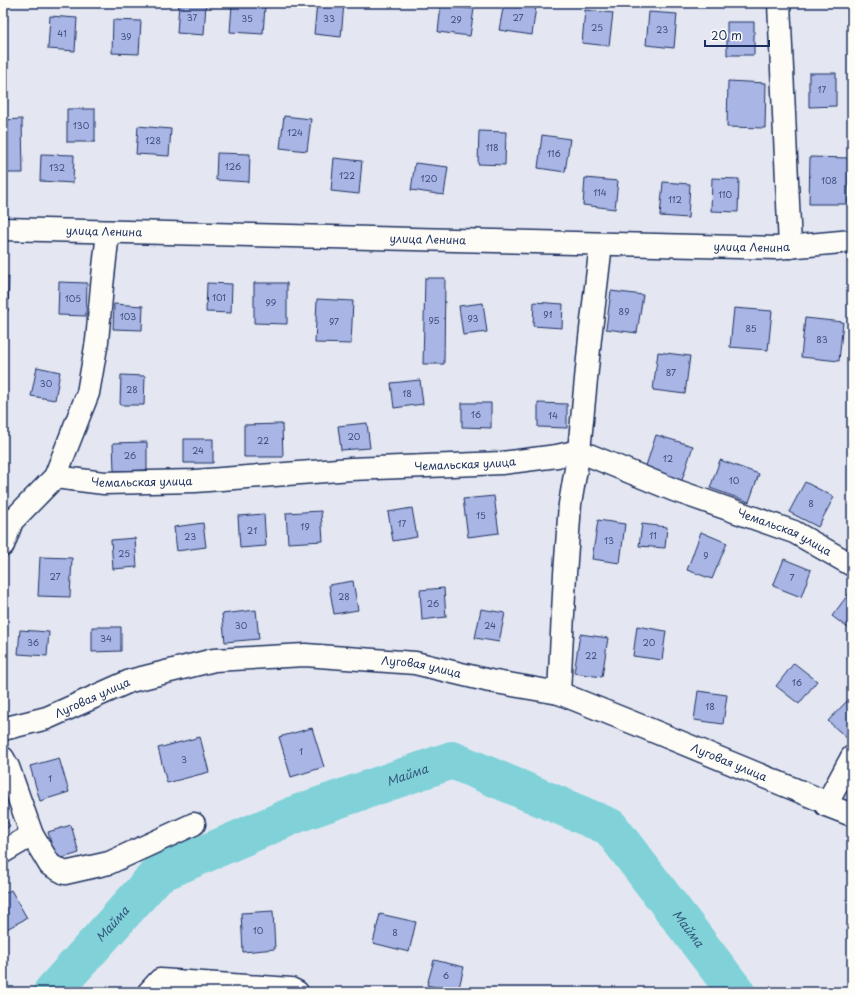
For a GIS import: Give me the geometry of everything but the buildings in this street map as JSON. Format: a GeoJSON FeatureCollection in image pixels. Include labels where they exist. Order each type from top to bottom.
{"type":"FeatureCollection","features":[{"type":"Feature","properties":{"kind":"street"},"geometry":{"type":"LineString","coordinates":[[779,3],[790,247]]}},
{"type":"Feature","properties":{"kind":"street","name":"улица Ленина"},"geometry":{"type":"LineString","coordinates":[[3,229],[776,248],[852,241]]}},
{"type":"Feature","properties":{"kind":"street"},"geometry":{"type":"LineString","coordinates":[[3,545],[8,522],[55,477],[88,393],[97,341],[108,232]]}},
{"type":"Feature","properties":{"kind":"street"},"geometry":{"type":"LineString","coordinates":[[559,694],[570,504],[579,451],[601,244]]}},
{"type":"Feature","properties":{"kind":"street","name":"Чемальская улица"},"geometry":{"type":"LineString","coordinates":[[55,477],[104,483],[195,481],[351,469],[502,463],[557,456],[579,451],[674,490],[794,532],[852,565]]}},
{"type":"Feature","properties":{"kind":"street","name":"Луговая улица"},"geometry":{"type":"LineString","coordinates":[[3,729],[47,718],[130,680],[214,660],[305,655],[415,663],[490,681],[559,694],[823,801],[826,805],[852,815]]}},
{"type":"Feature","properties":{"kind":"street"},"geometry":{"type":"LineString","coordinates":[[826,805],[852,757]]}},
{"type":"Feature","properties":{"kind":"street"},"geometry":{"type":"LineString","coordinates":[[3,758],[8,767],[32,835],[50,865],[65,874],[109,863],[194,824]]}},
{"type":"Feature","properties":{"kind":"street"},"geometry":{"type":"LineString","coordinates":[[3,852],[32,835]]}},
{"type":"Feature","properties":{"kind":"street"},"geometry":{"type":"LineString","coordinates":[[149,992],[160,980],[291,989],[297,992]]}},
{"type":"Feature","properties":{"kind":"waterway","name":"Майма"},"geometry":{"type":"LineString","coordinates":[[52,992],[158,874],[299,813],[452,760],[610,827],[736,992]]}}]}
